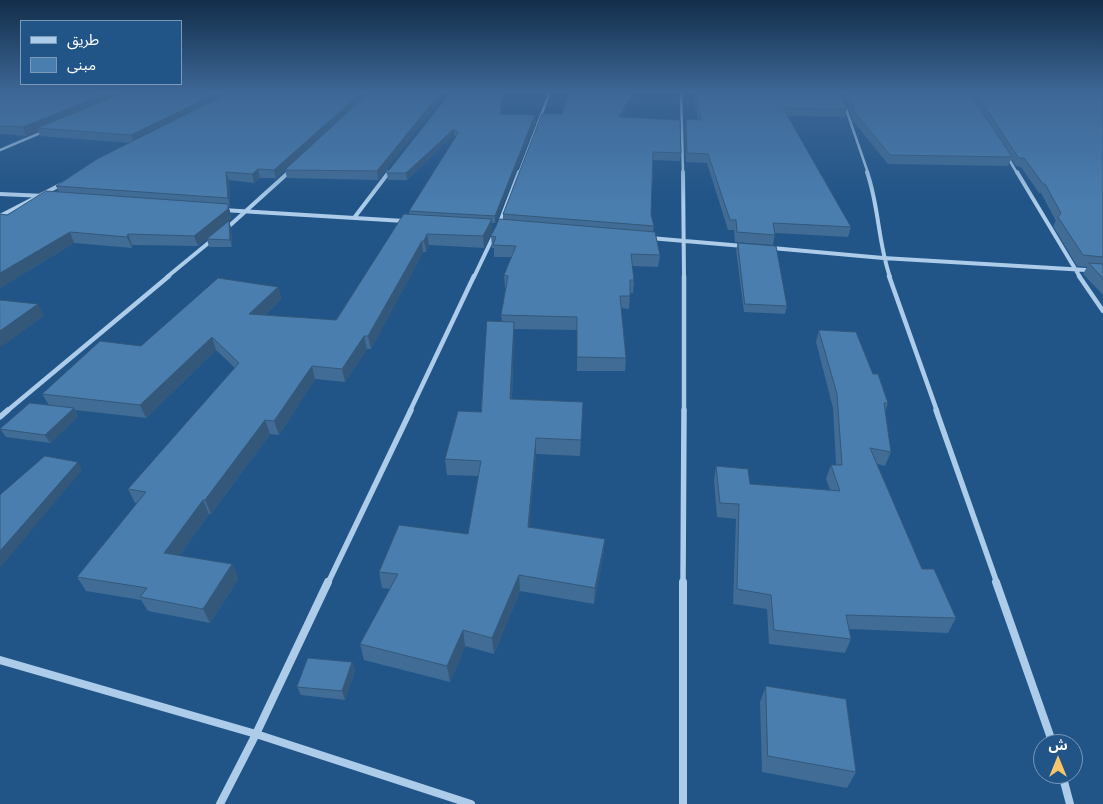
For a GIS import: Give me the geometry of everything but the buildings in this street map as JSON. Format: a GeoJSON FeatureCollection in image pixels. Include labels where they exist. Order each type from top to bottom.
{"type":"FeatureCollection","features":[{"type":"Feature","properties":{"kind":"street"},"geometry":{"type":"LineString","coordinates":[[220,804],[256,734],[498,227],[536,130]]}},
{"type":"Feature","properties":{"kind":"street"},"geometry":{"type":"LineString","coordinates":[[682,130],[684,241],[683,804]]}},
{"type":"Feature","properties":{"kind":"street"},"geometry":{"type":"LineString","coordinates":[[853,130],[873,189],[883,258],[1050,734]]}},
{"type":"Feature","properties":{"kind":"street"},"geometry":{"type":"LineString","coordinates":[[0,150],[46,131]]}},
{"type":"Feature","properties":{"kind":"street"},"geometry":{"type":"LineString","coordinates":[[1005,153],[1074,269],[1103,311]]}},
{"type":"Feature","properties":{"kind":"street"},"geometry":{"type":"LineString","coordinates":[[222,231],[295,165]]}},
{"type":"Feature","properties":{"kind":"street"},"geometry":{"type":"LineString","coordinates":[[354,218],[390,170]]}},
{"type":"Feature","properties":{"kind":"street"},"geometry":{"type":"LineString","coordinates":[[0,216],[65,182]]}},
{"type":"Feature","properties":{"kind":"street"},"geometry":{"type":"LineString","coordinates":[[0,194],[48,197]]}},
{"type":"Feature","properties":{"kind":"street"},"geometry":{"type":"LineString","coordinates":[[216,210],[411,221]]}},
{"type":"Feature","properties":{"kind":"street"},"geometry":{"type":"LineString","coordinates":[[498,227],[508,227]]}},
{"type":"Feature","properties":{"kind":"street"},"geometry":{"type":"LineString","coordinates":[[0,417],[215,238]]}},
{"type":"Feature","properties":{"kind":"street"},"geometry":{"type":"LineString","coordinates":[[644,238],[750,246]]}},
{"type":"Feature","properties":{"kind":"street"},"geometry":{"type":"LineString","coordinates":[[769,248],[883,258],[1103,272]]}},
{"type":"Feature","properties":{"kind":"street"},"geometry":{"type":"LineString","coordinates":[[0,660],[256,734],[471,804]]}},
{"type":"Feature","properties":{"kind":"street"},"geometry":{"type":"LineString","coordinates":[[1065,784],[1070,804]]}}]}
